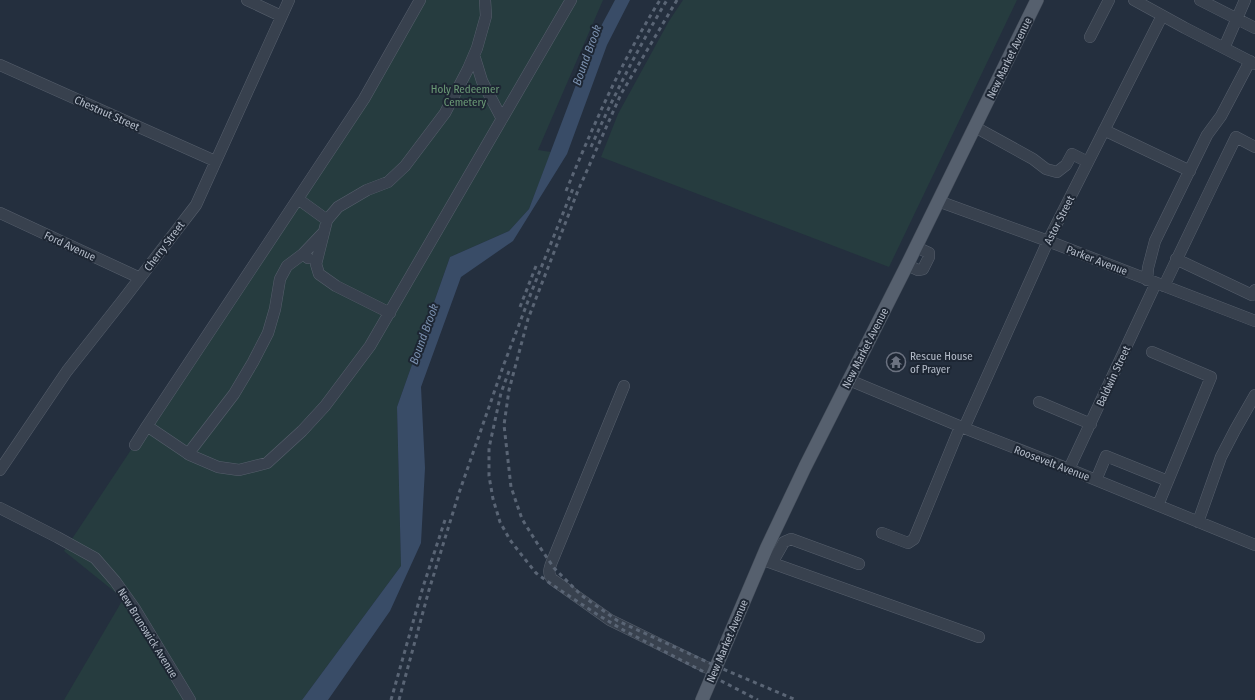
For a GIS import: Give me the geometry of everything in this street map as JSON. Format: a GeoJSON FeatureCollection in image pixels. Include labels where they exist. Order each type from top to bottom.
{"type":"FeatureCollection","features":[{"type":"Feature","properties":{"kind":"main road","name":"New Market Avenue"},"geometry":{"type":"LineString","coordinates":[[702,700],[714,671],[767,561],[805,467],[916,247],[1037,0]]}},
{"type":"Feature","properties":{"kind":"street"},"geometry":{"type":"LineString","coordinates":[[247,0],[282,16]]}},
{"type":"Feature","properties":{"kind":"street","name":"Cherry Street"},"geometry":{"type":"LineString","coordinates":[[0,470],[68,371],[196,205],[215,160],[289,0]]}},
{"type":"Feature","properties":{"kind":"street"},"geometry":{"type":"LineString","coordinates":[[135,445],[146,426],[229,304],[364,99],[420,0]]}},
{"type":"Feature","properties":{"kind":"street"},"geometry":{"type":"LineString","coordinates":[[390,313],[336,286],[318,274],[316,264],[327,220],[338,207],[366,190],[388,182],[405,166],[445,113],[468,69],[477,48],[486,16],[485,0]]}},
{"type":"Feature","properties":{"kind":"street"},"geometry":{"type":"LineString","coordinates":[[146,426],[188,454],[218,467],[239,470],[267,463],[302,431],[325,406],[370,346],[571,0]]}},
{"type":"Feature","properties":{"kind":"street"},"geometry":{"type":"LineString","coordinates":[[1090,37],[1109,0]]}},
{"type":"Feature","properties":{"kind":"street"},"geometry":{"type":"LineString","coordinates":[[1134,0],[1252,62],[1221,116],[1207,135],[1155,241],[1148,268],[1155,283]]}},
{"type":"Feature","properties":{"kind":"street"},"geometry":{"type":"LineString","coordinates":[[1200,0],[1255,28]]}},
{"type":"Feature","properties":{"kind":"street"},"geometry":{"type":"LineString","coordinates":[[1224,48],[1245,0]]}},
{"type":"Feature","properties":{"kind":"street","name":"Astor Street"},"geometry":{"type":"LineString","coordinates":[[882,532],[908,543],[914,539],[962,427],[1048,241],[1162,16]]}},
{"type":"Feature","properties":{"kind":"street"},"geometry":{"type":"LineString","coordinates":[[474,55],[482,81],[502,119]]}},
{"type":"Feature","properties":{"kind":"street","name":"Chestnut Street"},"geometry":{"type":"LineString","coordinates":[[0,65],[215,160]]}},
{"type":"Feature","properties":{"kind":"street"},"geometry":{"type":"LineString","coordinates":[[974,127],[1033,159],[1046,169],[1057,172],[1066,165],[1072,154],[1088,162]]}},
{"type":"Feature","properties":{"kind":"street"},"geometry":{"type":"LineString","coordinates":[[1104,130],[1190,171]]}},
{"type":"Feature","properties":{"kind":"street","name":"Baldwin Street"},"geometry":{"type":"LineString","coordinates":[[1069,469],[1155,283],[1176,259],[1236,137],[1255,147]]}},
{"type":"Feature","properties":{"kind":"street"},"geometry":{"type":"LineString","coordinates":[[298,199],[327,220]]}},
{"type":"Feature","properties":{"kind":"street","name":"Parker Avenue"},"geometry":{"type":"LineString","coordinates":[[938,201],[1048,241],[1255,321]]}},
{"type":"Feature","properties":{"kind":"street","name":"Ford Avenue"},"geometry":{"type":"LineString","coordinates":[[0,213],[140,278]]}},
{"type":"Feature","properties":{"kind":"street"},"geometry":{"type":"LineString","coordinates":[[188,454],[234,394],[254,362],[268,333],[275,309],[280,279],[287,266],[303,254],[324,233]]}},
{"type":"Feature","properties":{"kind":"street"},"geometry":{"type":"LineString","coordinates":[[303,254],[316,264]]}},
{"type":"Feature","properties":{"kind":"street"},"geometry":{"type":"LineString","coordinates":[[1176,259],[1252,295],[1255,290]]}},
{"type":"Feature","properties":{"kind":"street"},"geometry":{"type":"LineString","coordinates":[[1152,352],[1211,377],[1158,505]]}},
{"type":"Feature","properties":{"kind":"street","name":"Roosevelt Avenue"},"geometry":{"type":"LineString","coordinates":[[849,380],[1255,545]]}},
{"type":"Feature","properties":{"kind":"street"},"geometry":{"type":"LineString","coordinates":[[624,386],[551,564],[549,574],[552,579],[610,620],[714,671]]}},
{"type":"Feature","properties":{"kind":"street"},"geometry":{"type":"LineString","coordinates":[[1198,522],[1221,457],[1255,395]]}},
{"type":"Feature","properties":{"kind":"street"},"geometry":{"type":"LineString","coordinates":[[1039,402],[1091,424]]}},
{"type":"Feature","properties":{"kind":"street"},"geometry":{"type":"LineString","coordinates":[[1096,480],[1106,456],[1168,481]]}},
{"type":"Feature","properties":{"kind":"street","name":"New Brunswick Avenue"},"geometry":{"type":"LineString","coordinates":[[0,508],[95,558],[115,581],[135,609],[190,700]]}},
{"type":"Feature","properties":{"kind":"street"},"geometry":{"type":"LineString","coordinates":[[859,564],[791,539],[784,542],[767,561],[979,637]]}},
{"type":"Feature","properties":{"kind":"green space","name":"Holy Redeemer Cemetery"},"geometry":{"type":"Polygon","coordinates":[[[415,0],[603,0],[538,150],[551,152],[529,209],[509,231],[450,257],[397,407],[401,566],[302,700],[64,700],[122,601],[115,592],[64,551],[364,98],[415,0]]]}},
{"type":"Feature","properties":{"kind":"green space"},"geometry":{"type":"Polygon","coordinates":[[[683,0],[1017,0],[889,267],[601,157],[618,114],[669,21],[683,0]]]}},
{"type":"Feature","properties":{"kind":"water","name":"Bound Brook"},"geometry":{"type":"Polygon","coordinates":[[[615,0],[630,0],[607,45],[567,154],[513,241],[461,277],[421,387],[425,468],[421,543],[390,611],[328,700],[302,700],[401,566],[397,407],[450,257],[509,231],[529,209],[591,45],[615,0]]]}},
{"type":"Feature","properties":{"kind":"railway"},"geometry":{"type":"LineString","coordinates":[[566,191],[609,94],[646,23],[660,0]]}},
{"type":"Feature","properties":{"kind":"railway"},"geometry":{"type":"LineString","coordinates":[[591,147],[627,72],[667,0]]}},
{"type":"Feature","properties":{"kind":"railway"},"geometry":{"type":"LineString","coordinates":[[677,0],[621,94],[577,193],[528,319],[509,390],[504,425],[511,487],[522,519],[537,543],[554,568],[581,595],[618,621],[716,666],[796,700]]}},
{"type":"Feature","properties":{"kind":"railway"},"geometry":{"type":"LineString","coordinates":[[399,700],[429,590],[459,493],[504,364],[574,186]]}},
{"type":"Feature","properties":{"kind":"railway"},"geometry":{"type":"LineString","coordinates":[[520,307],[536,266]]}},
{"type":"Feature","properties":{"kind":"railway"},"geometry":{"type":"LineString","coordinates":[[509,371],[501,393],[489,448],[489,476],[493,499],[500,522],[510,540],[536,573],[598,615],[625,631],[758,700]]}},
{"type":"Feature","properties":{"kind":"railway"},"geometry":{"type":"LineString","coordinates":[[391,700],[423,587],[445,520]]}},
{"type":"Feature","properties":{"kind":"place","name":"Rescue House of Prayer"},"geometry":{"type":"Point","coordinates":[896,362]}}]}
